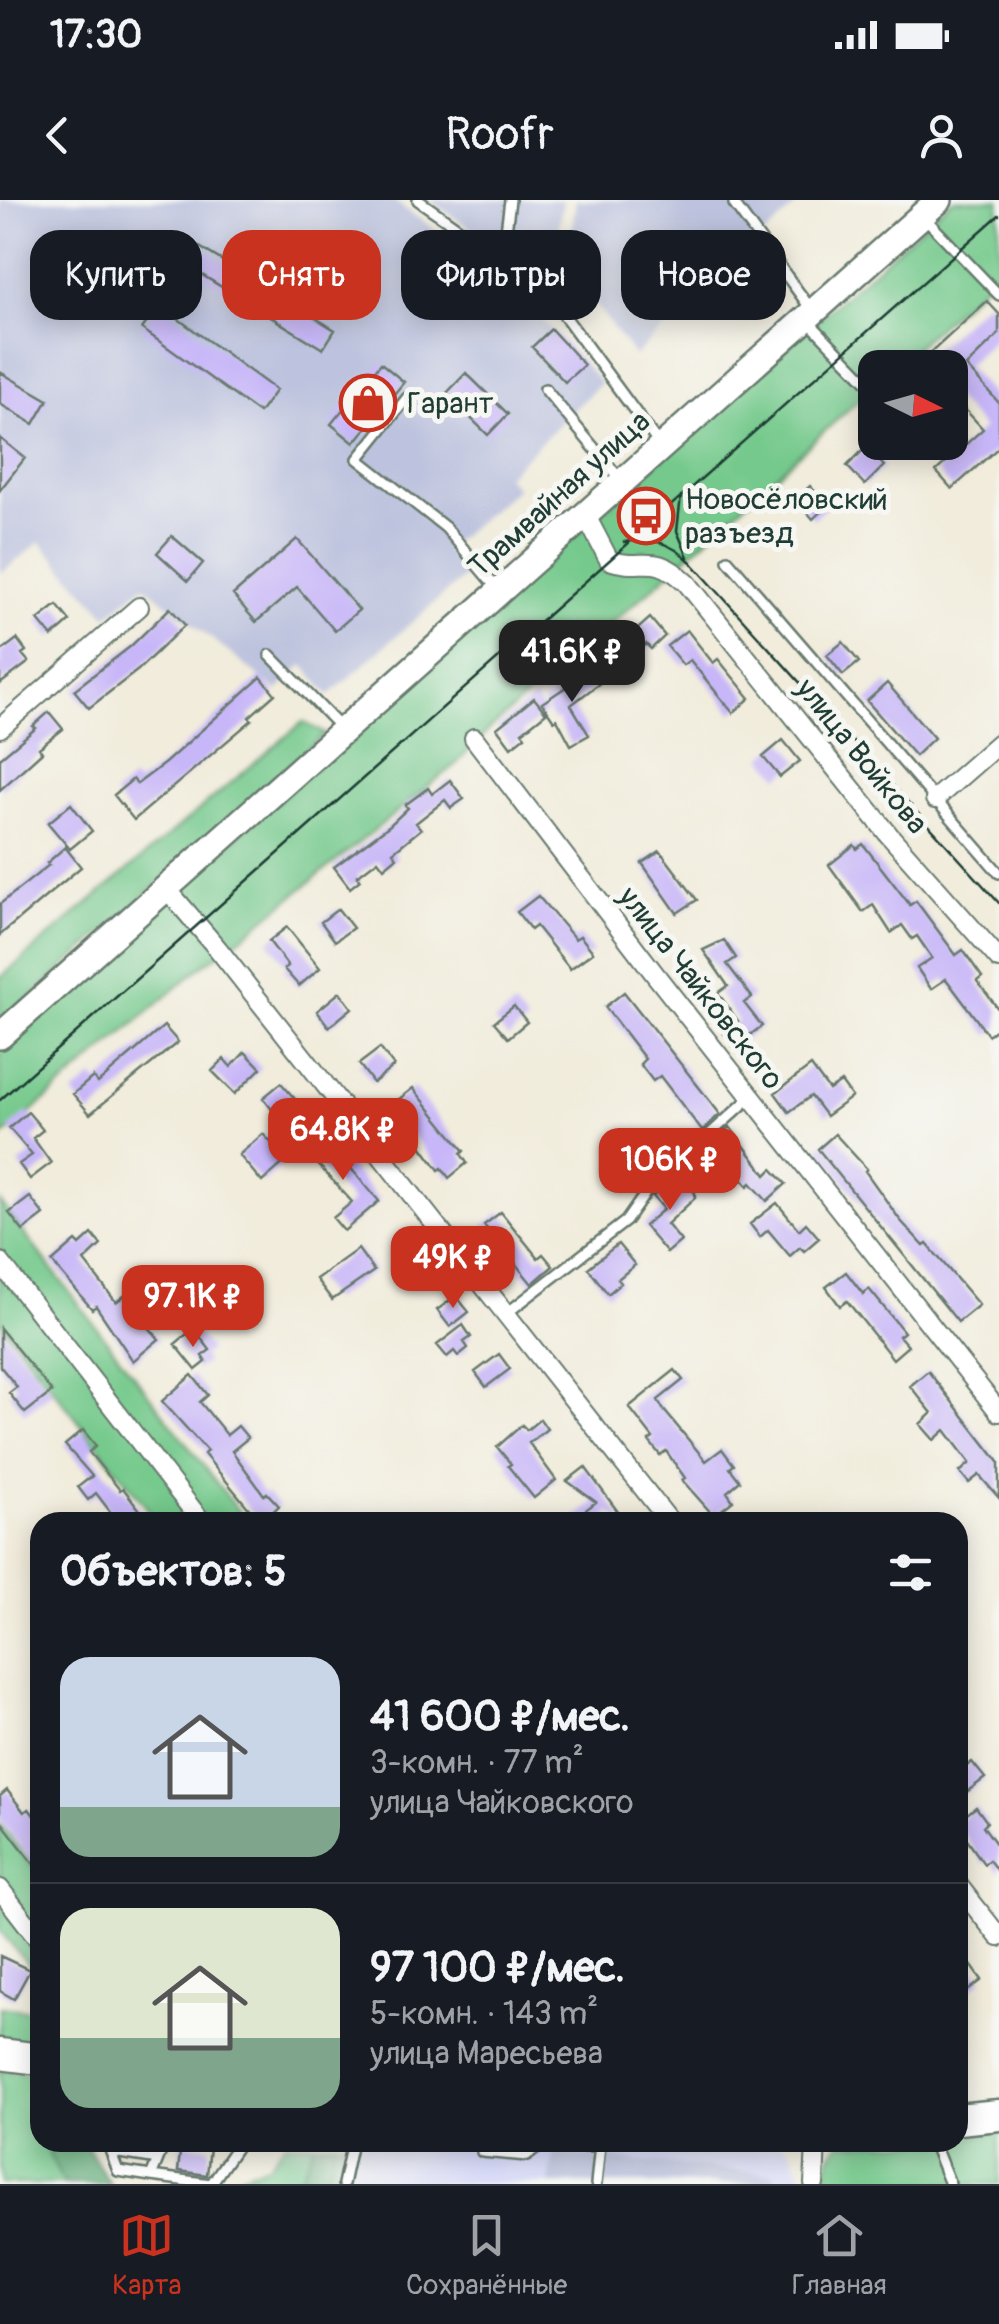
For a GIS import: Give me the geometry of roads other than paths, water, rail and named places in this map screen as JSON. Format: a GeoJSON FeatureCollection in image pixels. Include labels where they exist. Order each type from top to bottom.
{"type":"FeatureCollection","features":[{"type":"Feature","properties":{"kind":"main road","name":"Трамвайная улица"},"geometry":{"type":"LineString","coordinates":[[0,1036],[931,208]]}},
{"type":"Feature","properties":{"kind":"main road"},"geometry":{"type":"LineString","coordinates":[[0,2054],[30,2058]]}},
{"type":"Feature","properties":{"kind":"main road"},"geometry":{"type":"LineString","coordinates":[[968,2118],[999,2115]]}},
{"type":"Feature","properties":{"kind":"street","name":"улица Войкова"},"geometry":{"type":"LineString","coordinates":[[585,514],[609,560],[649,561],[670,567],[687,583],[889,835],[999,960]]}},
{"type":"Feature","properties":{"kind":"street"},"geometry":{"type":"LineString","coordinates":[[0,728],[139,607]]}},
{"type":"Feature","properties":{"kind":"street","name":"улица Чайковского"},"geometry":{"type":"LineString","coordinates":[[474,738],[999,1412]]}},
{"type":"Feature","properties":{"kind":"street"},"geometry":{"type":"LineString","coordinates":[[935,799],[999,743]]}},
{"type":"Feature","properties":{"kind":"street"},"geometry":{"type":"LineString","coordinates":[[166,888],[662,1512]]}},
{"type":"Feature","properties":{"kind":"street"},"geometry":{"type":"LineString","coordinates":[[0,1262],[194,1512]]}},
{"type":"Feature","properties":{"kind":"street"},"geometry":{"type":"LineString","coordinates":[[0,1889],[30,1928]]}},
{"type":"Feature","properties":{"kind":"street"},"geometry":{"type":"LineString","coordinates":[[968,1898],[999,1937]]}},
{"type":"Feature","properties":{"kind":"street"},"geometry":{"type":"LineString","coordinates":[[814,2184],[816,2152]]}},
{"type":"Feature","properties":{"kind":"lane"},"geometry":{"type":"LineString","coordinates":[[418,200],[461,230]]}},
{"type":"Feature","properties":{"kind":"lane"},"geometry":{"type":"LineString","coordinates":[[506,230],[510,200]]}},
{"type":"Feature","properties":{"kind":"lane"},"geometry":{"type":"LineString","coordinates":[[735,200],[734,204],[809,315],[858,371]]}},
{"type":"Feature","properties":{"kind":"lane"},"geometry":{"type":"LineString","coordinates":[[931,208],[999,295]]}},
{"type":"Feature","properties":{"kind":"lane"},"geometry":{"type":"LineString","coordinates":[[568,320],[661,446]]}},
{"type":"Feature","properties":{"kind":"lane"},"geometry":{"type":"LineString","coordinates":[[545,389],[622,481]]}},
{"type":"Feature","properties":{"kind":"lane"},"geometry":{"type":"LineString","coordinates":[[407,398],[358,460],[446,528],[499,592]]}},
{"type":"Feature","properties":{"kind":"lane"},"geometry":{"type":"LineString","coordinates":[[728,560],[999,873]]}},
{"type":"Feature","properties":{"kind":"lane"},"geometry":{"type":"LineString","coordinates":[[270,656],[343,730]]}},
{"type":"Feature","properties":{"kind":"lane"},"geometry":{"type":"LineString","coordinates":[[505,1315],[626,1220],[647,1191],[751,1097]]}},
{"type":"Feature","properties":{"kind":"lane"},"geometry":{"type":"LineString","coordinates":[[113,2152],[122,2184]]}},
{"type":"Feature","properties":{"kind":"lane"},"geometry":{"type":"LineString","coordinates":[[117,2152],[152,2158],[156,2152]]}},
{"type":"Feature","properties":{"kind":"lane"},"geometry":{"type":"LineString","coordinates":[[152,2176],[160,2152]]}},
{"type":"Feature","properties":{"kind":"lane"},"geometry":{"type":"LineString","coordinates":[[118,2171],[211,2184],[233,2152]]}},
{"type":"Feature","properties":{"kind":"lane"},"geometry":{"type":"LineString","coordinates":[[343,2184],[350,2152]]}},
{"type":"Feature","properties":{"kind":"lane"},"geometry":{"type":"LineString","coordinates":[[482,2152],[527,2156],[532,2152]]}},
{"type":"Feature","properties":{"kind":"lane"},"geometry":{"type":"LineString","coordinates":[[596,2184],[599,2152]]}},
{"type":"Feature","properties":{"kind":"lane"},"geometry":{"type":"LineString","coordinates":[[937,2152],[950,2184]]}},
{"type":"Feature","properties":{"kind":"tram line"},"geometry":{"type":"LineString","coordinates":[[0,1100],[999,215]]}},
{"type":"Feature","properties":{"kind":"tram line"},"geometry":{"type":"LineString","coordinates":[[681,496],[677,531],[688,557]]}},
{"type":"Feature","properties":{"kind":"tram line"},"geometry":{"type":"LineString","coordinates":[[624,542],[660,543],[691,562],[999,903]]}},
{"type":"Feature","properties":{"kind":"place","name":"Гарант"},"geometry":{"type":"Point","coordinates":[368,403]}},
{"type":"Feature","properties":{"kind":"place","name":"Новосёловский разъезд"},"geometry":{"type":"Point","coordinates":[646,516]}}]}
